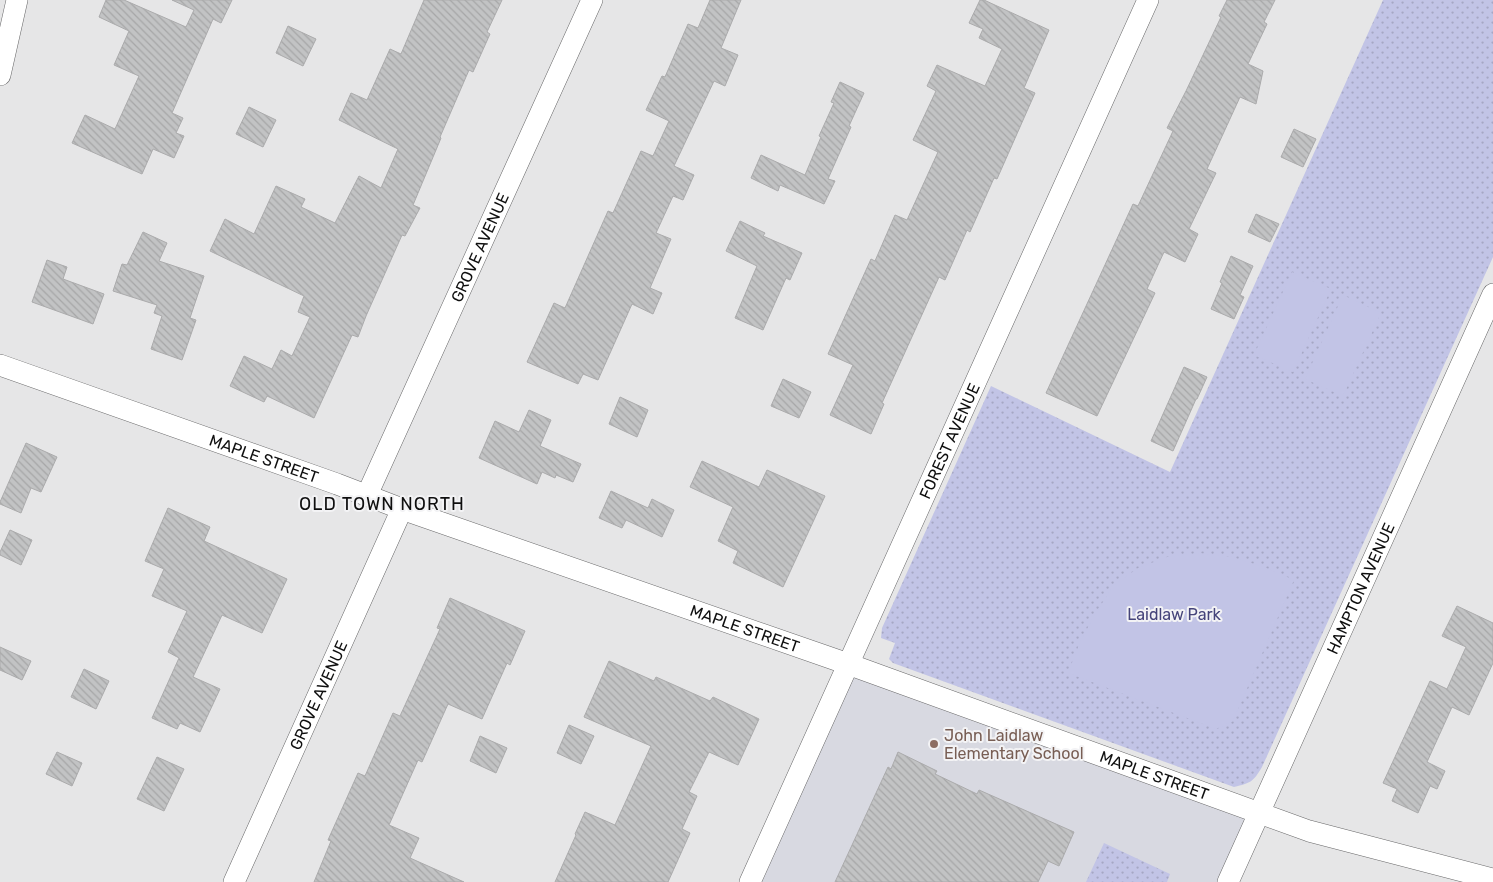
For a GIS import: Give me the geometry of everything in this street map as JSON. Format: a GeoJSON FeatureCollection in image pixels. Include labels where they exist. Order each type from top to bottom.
{"type":"FeatureCollection","features":[{"type":"Feature","properties":{"kind":"street"},"geometry":{"type":"LineString","coordinates":[[0,75],[17,0]]}},
{"type":"Feature","properties":{"kind":"street","name":"GROVE AVENUE"},"geometry":{"type":"LineString","coordinates":[[367,495],[592,0]]}},
{"type":"Feature","properties":{"kind":"street","name":"FOREST AVENUE"},"geometry":{"type":"LineString","coordinates":[[750,882],[1148,0]]}},
{"type":"Feature","properties":{"kind":"street","name":"HAMPTON AVENUE"},"geometry":{"type":"LineString","coordinates":[[1228,882],[1493,294]]}},
{"type":"Feature","properties":{"kind":"street","name":"MAPLE STREET"},"geometry":{"type":"LineString","coordinates":[[0,365],[848,664],[1259,814],[1309,831],[1493,879]]}},
{"type":"Feature","properties":{"kind":"street","name":"GROVE AVENUE"},"geometry":{"type":"LineString","coordinates":[[234,882],[402,508]]}},
{"type":"Feature","properties":{"kind":"shaded area","name":"John Laidlaw Elementary School"},"geometry":{"type":"Polygon","coordinates":[[[851,671],[1252,817],[1222,882],[755,882],[851,671]]]}},
{"type":"Feature","properties":{"kind":"green space","name":"Laidlaw Park"},"geometry":{"type":"Polygon","coordinates":[[[1383,0],[1493,0],[1493,257],[1262,767],[1256,776],[1248,783],[1234,787],[893,663],[889,659],[895,643],[881,638],[882,628],[991,386],[1170,472],[1383,0]]]}},
{"type":"Feature","properties":{"kind":"green space"},"geometry":{"type":"Polygon","coordinates":[[[1292,272],[1331,289],[1293,372],[1254,355],[1292,272]]]}},
{"type":"Feature","properties":{"kind":"green space"},"geometry":{"type":"Polygon","coordinates":[[[1343,295],[1381,313],[1343,396],[1305,379],[1343,295]]]}},
{"type":"Feature","properties":{"kind":"green space"},"geometry":{"type":"Polygon","coordinates":[[[1199,553],[1232,557],[1264,567],[1294,580],[1233,721],[1216,729],[1068,673],[1080,642],[1114,585],[1138,568],[1167,557],[1199,553]]]}},
{"type":"Feature","properties":{"kind":"green space"},"geometry":{"type":"Polygon","coordinates":[[[1104,843],[1170,874],[1167,882],[1086,882],[1104,843]]]}},
{"type":"Feature","properties":{"kind":"building"},"geometry":{"type":"Polygon","coordinates":[[[106,0],[124,0],[186,27],[194,10],[172,0],[232,0],[221,23],[213,19],[172,113],[183,118],[176,133],[184,136],[174,158],[153,149],[142,174],[72,143],[85,115],[115,129],[139,76],[114,65],[129,31],[99,17],[106,0]]]}},
{"type":"Feature","properties":{"kind":"building"},"geometry":{"type":"Polygon","coordinates":[[[424,0],[502,0],[487,32],[490,34],[473,72],[469,70],[413,205],[420,208],[405,236],[402,235],[358,337],[352,335],[314,418],[267,396],[264,402],[230,386],[244,356],[272,369],[281,350],[292,356],[310,317],[298,312],[304,296],[210,251],[225,219],[254,234],[276,186],[305,199],[301,207],[335,223],[359,176],[381,188],[398,149],[339,120],[351,93],[367,100],[390,49],[401,54],[424,0]]]}},
{"type":"Feature","properties":{"kind":"building"},"geometry":{"type":"Polygon","coordinates":[[[710,0],[741,0],[721,48],[738,55],[725,86],[714,81],[674,166],[694,175],[683,200],[673,196],[656,233],[671,239],[650,288],[662,293],[653,314],[632,304],[598,380],[583,374],[578,384],[527,362],[554,303],[565,308],[608,211],[613,213],[641,151],[653,156],[669,121],[646,110],[662,76],[665,77],[688,24],[698,28],[710,0]]]}},
{"type":"Feature","properties":{"kind":"building"},"geometry":{"type":"Polygon","coordinates":[[[980,0],[984,0],[1049,30],[1024,88],[1035,93],[997,179],[994,178],[970,232],[967,230],[945,280],[939,277],[882,403],[884,404],[871,434],[830,415],[853,365],[828,354],[871,259],[875,261],[895,215],[907,220],[938,152],[913,140],[936,91],[927,86],[937,65],[985,86],[1002,49],[979,38],[983,29],[969,23],[980,0]]]}},
{"type":"Feature","properties":{"kind":"building"},"geometry":{"type":"Polygon","coordinates":[[[1227,0],[1275,0],[1264,22],[1267,24],[1248,64],[1263,71],[1256,104],[1240,97],[1207,169],[1216,173],[1189,229],[1198,234],[1185,262],[1164,252],[1147,289],[1155,293],[1097,416],[1046,393],[1133,204],[1138,206],[1173,131],[1167,128],[1221,17],[1219,16],[1227,0]]]}},
{"type":"Feature","properties":{"kind":"building"},"geometry":{"type":"Polygon","coordinates":[[[288,26],[316,39],[303,66],[276,53],[288,26]]]}},
{"type":"Feature","properties":{"kind":"building"},"geometry":{"type":"Polygon","coordinates":[[[840,82],[864,93],[828,179],[835,181],[824,204],[780,185],[778,191],[751,178],[761,155],[805,175],[821,137],[819,136],[834,103],[831,102],[840,82]]]}},
{"type":"Feature","properties":{"kind":"building"},"geometry":{"type":"Polygon","coordinates":[[[249,107],[276,120],[263,147],[236,134],[249,107]]]}},
{"type":"Feature","properties":{"kind":"building"},"geometry":{"type":"Polygon","coordinates":[[[1294,129],[1316,139],[1303,167],[1281,157],[1294,129]]]}},
{"type":"Feature","properties":{"kind":"building"},"geometry":{"type":"Polygon","coordinates":[[[1256,214],[1279,224],[1270,242],[1248,232],[1256,214]]]}},
{"type":"Feature","properties":{"kind":"building"},"geometry":{"type":"Polygon","coordinates":[[[740,221],[765,233],[763,236],[802,253],[790,280],[786,278],[763,330],[735,318],[757,266],[726,251],[740,221]]]}},
{"type":"Feature","properties":{"kind":"building"},"geometry":{"type":"Polygon","coordinates":[[[143,232],[167,243],[159,261],[204,276],[190,318],[196,320],[182,360],[151,349],[162,316],[154,313],[157,305],[113,291],[122,264],[127,265],[143,232]]]}},
{"type":"Feature","properties":{"kind":"building"},"geometry":{"type":"Polygon","coordinates":[[[1231,256],[1253,266],[1240,295],[1244,297],[1234,319],[1211,309],[1231,256]]]}},
{"type":"Feature","properties":{"kind":"building"},"geometry":{"type":"Polygon","coordinates":[[[47,260],[67,267],[63,279],[104,294],[93,324],[32,302],[47,260]]]}},
{"type":"Feature","properties":{"kind":"building"},"geometry":{"type":"Polygon","coordinates":[[[1184,367],[1207,377],[1173,451],[1151,441],[1184,367]]]}},
{"type":"Feature","properties":{"kind":"building"},"geometry":{"type":"Polygon","coordinates":[[[783,379],[811,392],[799,418],[771,406],[783,379]]]}},
{"type":"Feature","properties":{"kind":"building"},"geometry":{"type":"Polygon","coordinates":[[[620,397],[648,410],[637,437],[609,424],[620,397]]]}},
{"type":"Feature","properties":{"kind":"building"},"geometry":{"type":"Polygon","coordinates":[[[529,410],[551,420],[540,446],[581,464],[573,482],[556,475],[555,478],[542,472],[537,484],[479,458],[495,421],[519,432],[529,410]]]}},
{"type":"Feature","properties":{"kind":"building"},"geometry":{"type":"Polygon","coordinates":[[[26,443],[57,457],[41,492],[31,488],[21,513],[0,504],[0,502],[26,443]]]}},
{"type":"Feature","properties":{"kind":"building"},"geometry":{"type":"Polygon","coordinates":[[[702,461],[759,487],[767,470],[825,496],[783,587],[733,563],[738,551],[718,541],[733,507],[690,487],[702,461]]]}},
{"type":"Feature","properties":{"kind":"building"},"geometry":{"type":"Polygon","coordinates":[[[611,491],[648,508],[652,499],[674,510],[662,537],[626,520],[622,528],[599,518],[611,491]]]}},
{"type":"Feature","properties":{"kind":"building"},"geometry":{"type":"Polygon","coordinates":[[[168,508],[210,527],[204,541],[287,579],[262,633],[222,615],[193,677],[220,689],[200,732],[180,723],[177,729],[152,718],[179,658],[168,652],[187,611],[152,596],[164,569],[145,561],[168,508]]]}},
{"type":"Feature","properties":{"kind":"building"},"geometry":{"type":"Polygon","coordinates":[[[10,530],[32,540],[21,565],[0,555],[10,530]]]}},
{"type":"Feature","properties":{"kind":"building"},"geometry":{"type":"Polygon","coordinates":[[[450,598],[525,631],[510,665],[507,663],[482,719],[448,704],[422,762],[418,760],[389,825],[419,838],[410,858],[464,882],[314,882],[331,841],[328,840],[358,773],[365,776],[393,713],[400,716],[440,629],[437,628],[450,598]]]}},
{"type":"Feature","properties":{"kind":"building"},"geometry":{"type":"Polygon","coordinates":[[[1457,606],[1493,623],[1493,663],[1469,715],[1452,707],[1427,762],[1445,771],[1437,789],[1430,786],[1418,813],[1392,801],[1397,789],[1383,783],[1430,681],[1447,689],[1466,647],[1442,636],[1457,606]]]}},
{"type":"Feature","properties":{"kind":"building"},"geometry":{"type":"Polygon","coordinates":[[[0,647],[31,661],[22,680],[0,670],[0,647]]]}},
{"type":"Feature","properties":{"kind":"building"},"geometry":{"type":"Polygon","coordinates":[[[609,661],[654,681],[656,677],[710,701],[713,697],[759,719],[738,765],[709,752],[689,792],[697,796],[682,829],[690,833],[668,882],[555,882],[585,812],[615,825],[651,746],[584,717],[609,661]]]}},
{"type":"Feature","properties":{"kind":"building"},"geometry":{"type":"Polygon","coordinates":[[[84,669],[109,681],[96,709],[71,697],[84,669]]]}},
{"type":"Feature","properties":{"kind":"building"},"geometry":{"type":"Polygon","coordinates":[[[569,725],[594,736],[581,764],[557,753],[569,725]]]}},
{"type":"Feature","properties":{"kind":"building"},"geometry":{"type":"Polygon","coordinates":[[[480,736],[507,748],[496,773],[470,761],[480,736]]]}},
{"type":"Feature","properties":{"kind":"building"},"geometry":{"type":"Polygon","coordinates":[[[57,752],[82,763],[72,786],[46,774],[57,752]]]}},
{"type":"Feature","properties":{"kind":"building"},"geometry":{"type":"Polygon","coordinates":[[[898,752],[937,771],[935,774],[977,794],[979,790],[1074,832],[1059,866],[1048,861],[1038,882],[835,882],[888,767],[891,769],[898,752]]]}},
{"type":"Feature","properties":{"kind":"building"},"geometry":{"type":"Polygon","coordinates":[[[157,757],[184,769],[164,811],[137,799],[157,757]]]}},
{"type":"Feature","properties":{"kind":"place","name":"John Laidlaw Elementary School"},"geometry":{"type":"Point","coordinates":[934,744]}},
{"type":"Feature","properties":{"kind":"district","name":"OLD TOWN NORTH"},"geometry":{"type":"Point","coordinates":[382,504]}}]}
